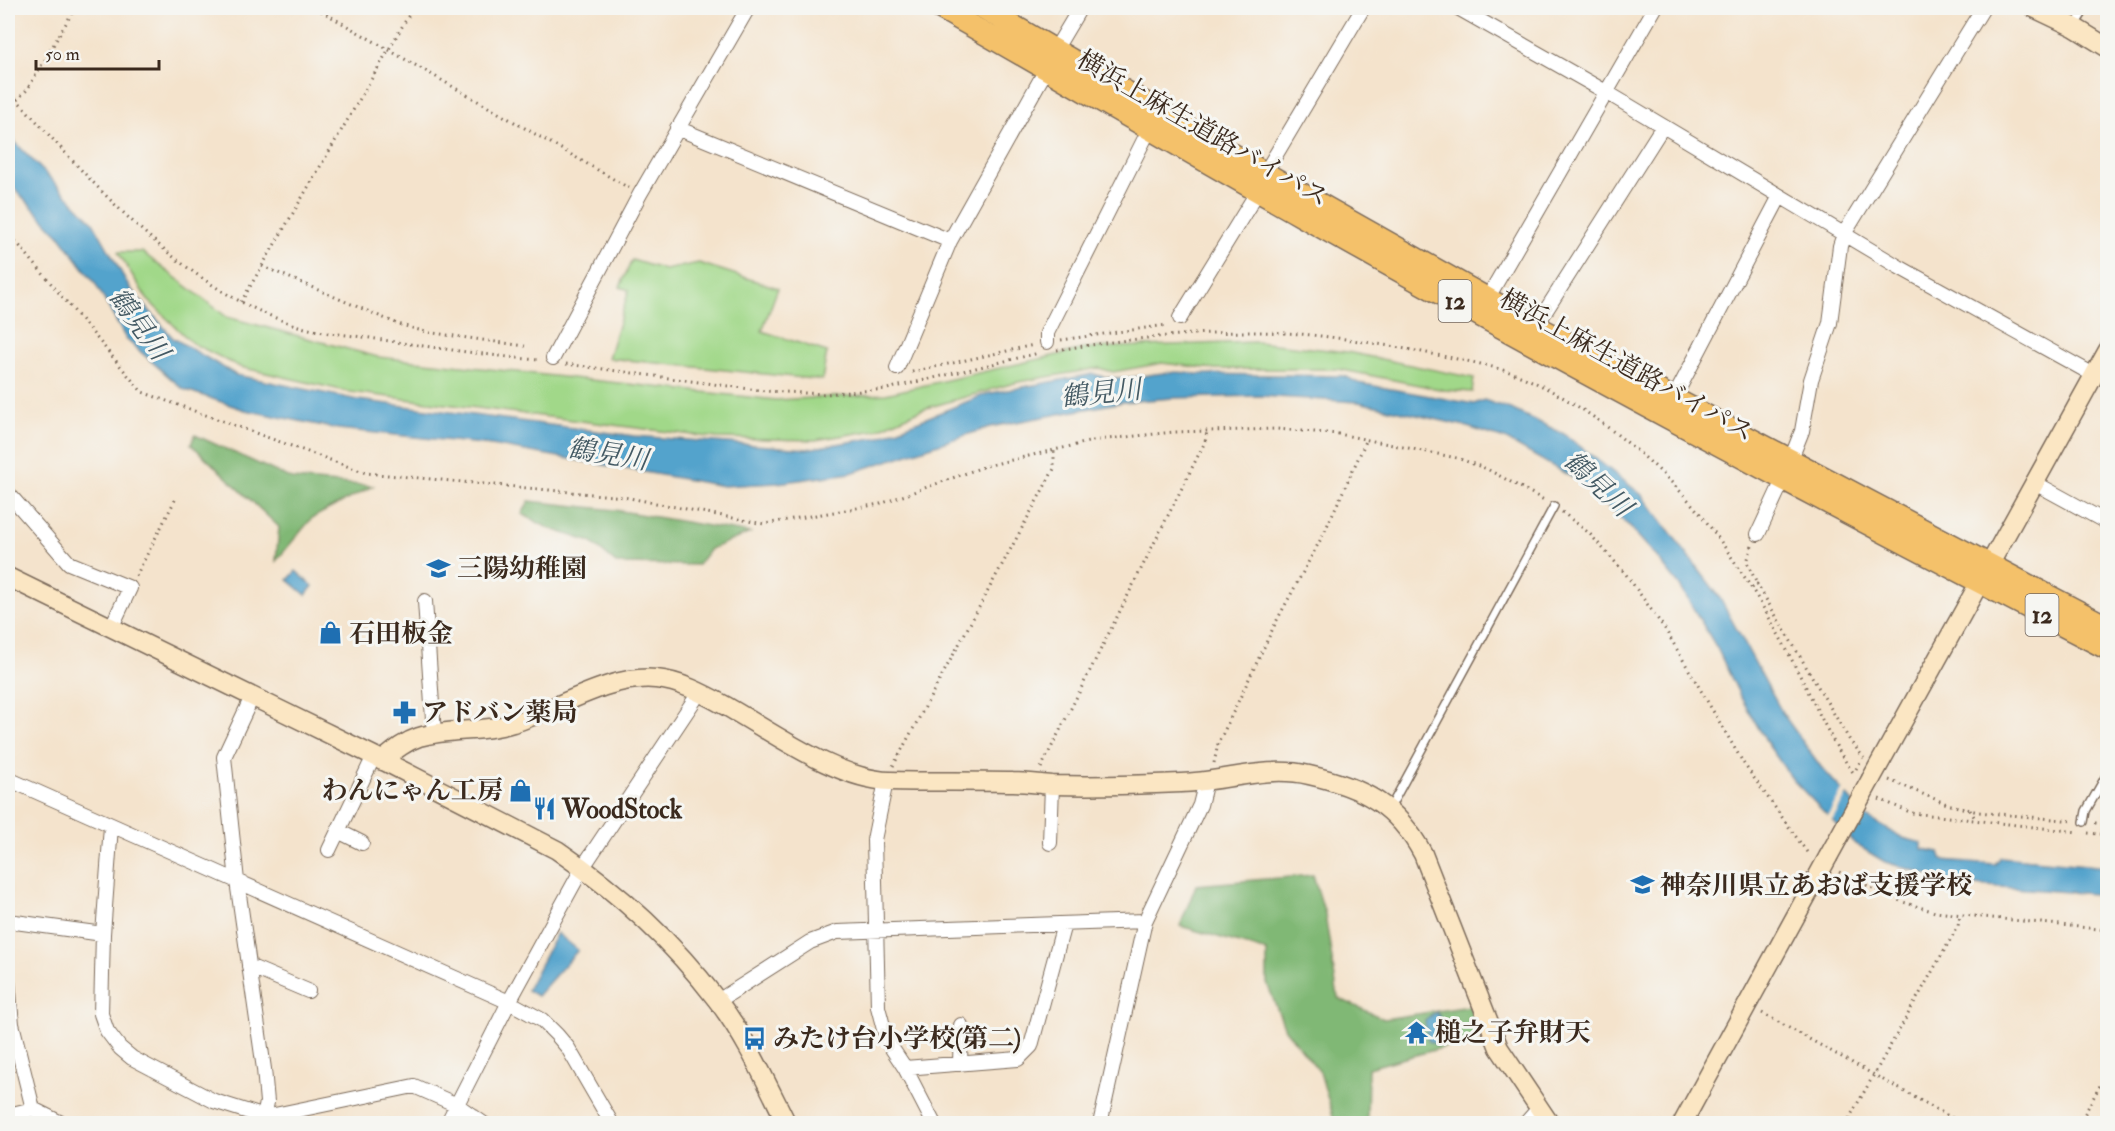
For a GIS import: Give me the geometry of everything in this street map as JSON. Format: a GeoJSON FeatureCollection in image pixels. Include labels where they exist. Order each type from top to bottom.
{"type":"FeatureCollection","features":[{"type":"Feature","properties":{"kind":"main road","name":"横浜上麻生道路バイパス"},"geometry":{"type":"LineString","coordinates":[[940,8],[1051,59],[1261,182],[1787,471],[1982,572],[2108,627]]}},
{"type":"Feature","properties":{"kind":"main road","name":"横浜上麻生道路バイパス"},"geometry":{"type":"LineString","coordinates":[[983,8],[1150,128],[1487,298],[1673,400],[1787,471]]}},
{"type":"Feature","properties":{"kind":"main road","name":"横浜上麻生道路バイパス"},"geometry":{"type":"LineString","coordinates":[[1982,572],[2108,649]]}},
{"type":"Feature","properties":{"kind":"street"},"geometry":{"type":"LineString","coordinates":[[553,361],[640,194],[747,8]]}},
{"type":"Feature","properties":{"kind":"street"},"geometry":{"type":"LineString","coordinates":[[897,368],[950,241],[1080,8]]}},
{"type":"Feature","properties":{"kind":"street"},"geometry":{"type":"LineString","coordinates":[[1180,318],[1363,8]]}},
{"type":"Feature","properties":{"kind":"street"},"geometry":{"type":"LineString","coordinates":[[1487,298],[1655,8]]}},
{"type":"Feature","properties":{"kind":"street"},"geometry":{"type":"LineString","coordinates":[[1758,534],[1787,471],[1802,431],[1811,380],[1830,323],[1840,246],[1844,234],[1983,8]]}},
{"type":"Feature","properties":{"kind":"street"},"geometry":{"type":"LineString","coordinates":[[2034,8],[2074,27],[2108,48]]}},
{"type":"Feature","properties":{"kind":"street"},"geometry":{"type":"LineString","coordinates":[[1465,9],[1844,234],[2094,375]]}},
{"type":"Feature","properties":{"kind":"street"},"geometry":{"type":"LineString","coordinates":[[1536,326],[1663,126]]}},
{"type":"Feature","properties":{"kind":"street"},"geometry":{"type":"LineString","coordinates":[[677,128],[950,241]]}},
{"type":"Feature","properties":{"kind":"street"},"geometry":{"type":"LineString","coordinates":[[1047,342],[1047,333],[1150,128]]}},
{"type":"Feature","properties":{"kind":"street"},"geometry":{"type":"LineString","coordinates":[[1673,400],[1780,196]]}},
{"type":"Feature","properties":{"kind":"street"},"geometry":{"type":"LineString","coordinates":[[1682,1124],[1748,1005],[1868,772],[2108,350]]}},
{"type":"Feature","properties":{"kind":"street"},"geometry":{"type":"LineString","coordinates":[[2033,482],[2108,523]]}},
{"type":"Feature","properties":{"kind":"street"},"geometry":{"type":"LineString","coordinates":[[8,493],[69,563],[130,588],[111,628]]}},
{"type":"Feature","properties":{"kind":"street"},"geometry":{"type":"LineString","coordinates":[[8,577],[378,758],[557,850],[583,867],[653,928],[718,1000],[756,1062],[787,1124]]}},
{"type":"Feature","properties":{"kind":"street"},"geometry":{"type":"LineString","coordinates":[[425,601],[434,734]]}},
{"type":"Feature","properties":{"kind":"street"},"geometry":{"type":"LineString","coordinates":[[329,850],[378,758],[403,743],[434,734],[474,732],[514,723],[558,705],[633,680],[665,681],[699,693],[842,772],[886,781],[1123,786],[1210,780],[1269,771],[1307,774],[1352,788],[1390,808],[1409,828],[1423,854],[1499,1048],[1550,1124]]}},
{"type":"Feature","properties":{"kind":"street"},"geometry":{"type":"LineString","coordinates":[[447,1124],[509,1002],[583,867],[699,693]]}},
{"type":"Feature","properties":{"kind":"street"},"geometry":{"type":"LineString","coordinates":[[252,697],[224,757],[237,881],[264,1069],[264,1120]]}},
{"type":"Feature","properties":{"kind":"street"},"geometry":{"type":"LineString","coordinates":[[8,779],[509,1002],[542,1020],[568,1048],[612,1124]]}},
{"type":"Feature","properties":{"kind":"street"},"geometry":{"type":"LineString","coordinates":[[1100,1124],[1145,921],[1210,780]]}},
{"type":"Feature","properties":{"kind":"street"},"geometry":{"type":"LineString","coordinates":[[886,781],[873,840],[878,1007],[887,1041],[905,1068],[934,1124]]}},
{"type":"Feature","properties":{"kind":"street"},"geometry":{"type":"LineString","coordinates":[[1045,784],[1050,843]]}},
{"type":"Feature","properties":{"kind":"street"},"geometry":{"type":"LineString","coordinates":[[111,826],[103,934],[101,1014],[107,1031],[120,1048],[149,1068],[214,1101],[264,1120],[414,1086],[457,1105],[484,1124]]}},
{"type":"Feature","properties":{"kind":"street"},"geometry":{"type":"LineString","coordinates":[[338,831],[362,843]]}},
{"type":"Feature","properties":{"kind":"street"},"geometry":{"type":"LineString","coordinates":[[8,921],[103,934]]}},
{"type":"Feature","properties":{"kind":"street"},"geometry":{"type":"LineString","coordinates":[[718,1000],[810,942],[837,932],[1145,921]]}},
{"type":"Feature","properties":{"kind":"street"},"geometry":{"type":"LineString","coordinates":[[905,1068],[1018,1059],[1031,1046],[1064,924]]}},
{"type":"Feature","properties":{"kind":"street"},"geometry":{"type":"LineString","coordinates":[[249,966],[308,991]]}},
{"type":"Feature","properties":{"kind":"street"},"geometry":{"type":"LineString","coordinates":[[8,981],[12,1024],[33,1109]]}},
{"type":"Feature","properties":{"kind":"street"},"geometry":{"type":"LineString","coordinates":[[960,1064],[961,1025]]}},
{"type":"Feature","properties":{"kind":"street"},"geometry":{"type":"LineString","coordinates":[[1525,1124],[1539,1108]]}},
{"type":"Feature","properties":{"kind":"street"},"geometry":{"type":"LineString","coordinates":[[8,1114],[33,1109],[63,1124]]}},
{"type":"Feature","properties":{"kind":"lane"},"geometry":{"type":"LineString","coordinates":[[2074,27],[2086,8]]}},
{"type":"Feature","properties":{"kind":"lane"},"geometry":{"type":"LineString","coordinates":[[1390,808],[1554,506]]}},
{"type":"Feature","properties":{"kind":"lane"},"geometry":{"type":"LineString","coordinates":[[2084,822],[2086,811],[2108,772]]}},
{"type":"Feature","properties":{"kind":"path"},"geometry":{"type":"LineString","coordinates":[[17,100],[27,90],[75,8]]}},
{"type":"Feature","properties":{"kind":"path"},"geometry":{"type":"LineString","coordinates":[[316,8],[640,194]]}},
{"type":"Feature","properties":{"kind":"path"},"geometry":{"type":"LineString","coordinates":[[241,302],[413,8]]}},
{"type":"Feature","properties":{"kind":"path"},"geometry":{"type":"LineString","coordinates":[[8,90],[118,210],[202,278],[241,302],[306,328],[470,353],[553,361],[732,387],[825,394],[887,389],[1050,351],[1176,335],[1253,332],[1319,336],[1384,345],[1515,374],[1556,395],[1625,440],[1675,485],[1709,525],[1752,588],[1796,667],[1838,752],[1868,772],[1947,804],[1970,810],[2108,824]]}},
{"type":"Feature","properties":{"kind":"path"},"geometry":{"type":"LineString","coordinates":[[8,231],[142,392],[366,472],[624,497],[764,524],[880,504],[986,466],[1054,448],[1097,440],[1207,431],[1277,429],[1367,439],[1457,458],[1487,469],[1554,506],[1589,533],[1624,573],[1665,629],[1744,764],[1824,861],[1900,901],[1960,916],[2108,930]]}},
{"type":"Feature","properties":{"kind":"path"},"geometry":{"type":"LineString","coordinates":[[262,266],[398,324],[426,333],[525,346]]}},
{"type":"Feature","properties":{"kind":"path"},"geometry":{"type":"LineString","coordinates":[[1045,784],[1041,767],[1205,442],[1207,431]]}},
{"type":"Feature","properties":{"kind":"path"},"geometry":{"type":"LineString","coordinates":[[1210,780],[1218,744],[1276,622],[1323,535],[1367,439]]}},
{"type":"Feature","properties":{"kind":"path"},"geometry":{"type":"LineString","coordinates":[[886,781],[1054,469],[1054,448]]}},
{"type":"Feature","properties":{"kind":"path"},"geometry":{"type":"LineString","coordinates":[[130,588],[176,498]]}},
{"type":"Feature","properties":{"kind":"path"},"geometry":{"type":"LineString","coordinates":[[1758,534],[1748,562],[1758,584],[1868,772]]}},
{"type":"Feature","properties":{"kind":"path"},"geometry":{"type":"LineString","coordinates":[[1752,588],[1758,584]]}},
{"type":"Feature","properties":{"kind":"path"},"geometry":{"type":"LineString","coordinates":[[1876,797],[1912,813],[2108,835]]}},
{"type":"Feature","properties":{"kind":"path"},"geometry":{"type":"LineString","coordinates":[[1970,810],[1976,820]]}},
{"type":"Feature","properties":{"kind":"path"},"geometry":{"type":"LineString","coordinates":[[1846,1124],[1958,926],[1960,916]]}},
{"type":"Feature","properties":{"kind":"path"},"geometry":{"type":"LineString","coordinates":[[1748,1005],[1963,1124]]}},
{"type":"Feature","properties":{"kind":"path"},"geometry":{"type":"LineString","coordinates":[[2079,1124],[2108,1071]]}},
{"type":"Feature","properties":{"kind":"green space"},"geometry":{"type":"Polygon","coordinates":[[[118,252],[142,252],[227,317],[378,357],[776,400],[886,394],[1088,348],[1256,342],[1347,352],[1474,378],[1472,392],[1444,390],[1338,369],[1214,369],[1162,363],[1113,372],[1099,368],[1018,382],[923,409],[876,430],[815,440],[717,438],[350,392],[240,367],[192,343],[147,299],[118,252]]]}},
{"type":"Feature","properties":{"kind":"green space"},"geometry":{"type":"Polygon","coordinates":[[[632,260],[665,270],[699,263],[778,288],[762,331],[827,352],[822,380],[608,358],[629,290],[620,287],[632,260]]]}},
{"type":"Feature","properties":{"kind":"green space"},"geometry":{"type":"Polygon","coordinates":[[[195,435],[292,479],[373,486],[312,518],[276,561],[279,527],[191,444],[195,435]]]}},
{"type":"Feature","properties":{"kind":"green space"},"geometry":{"type":"Polygon","coordinates":[[[529,501],[615,510],[750,533],[710,549],[698,565],[617,564],[591,542],[548,528],[522,514],[529,501]]]}},
{"type":"Feature","properties":{"kind":"green space"},"geometry":{"type":"Polygon","coordinates":[[[1313,875],[1325,914],[1338,998],[1384,1019],[1470,1006],[1482,1037],[1368,1068],[1367,1123],[1335,1123],[1320,1072],[1285,1029],[1267,983],[1267,951],[1180,926],[1196,885],[1313,875]]]}},
{"type":"Feature","properties":{"kind":"water","name":"鶴見川"},"geometry":{"type":"Polygon","coordinates":[[[8,135],[93,222],[130,288],[173,338],[236,375],[358,400],[634,436],[807,449],[879,437],[986,394],[1094,374],[1119,378],[1170,372],[1345,376],[1358,383],[1474,404],[1484,400],[1513,410],[1564,434],[1642,495],[1718,595],[1783,714],[1821,767],[1866,817],[1903,838],[1922,843],[1922,849],[1939,852],[1942,860],[1995,864],[2001,857],[2107,867],[2107,895],[1960,884],[1885,862],[1855,844],[1793,780],[1769,746],[1740,696],[1717,648],[1680,586],[1656,556],[1628,525],[1582,483],[1505,439],[1461,425],[1358,402],[1260,396],[1173,398],[1123,402],[990,427],[851,473],[777,483],[723,486],[491,445],[338,429],[245,410],[183,389],[126,339],[95,283],[59,235],[8,182],[8,135]]]}},
{"type":"Feature","properties":{"kind":"water"},"geometry":{"type":"Polygon","coordinates":[[[296,571],[313,586],[306,595],[288,580],[296,571]]]}},
{"type":"Feature","properties":{"kind":"water"},"geometry":{"type":"Polygon","coordinates":[[[557,933],[578,950],[537,996],[527,990],[557,933]]]}},
{"type":"Feature","properties":{"kind":"water"},"geometry":{"type":"Polygon","coordinates":[[[1436,1012],[1454,1034],[1437,1045],[1428,1041],[1425,1021],[1436,1012]]]}},
{"type":"Feature","properties":{"kind":"pier"},"geometry":{"type":"Polygon","coordinates":[[[1844,787],[1848,792],[1830,824],[1826,819],[1844,787]]]}},
{"type":"Feature","properties":{"kind":"place","name":"三陽幼稚園"},"geometry":{"type":"Point","coordinates":[439,568]}},
{"type":"Feature","properties":{"kind":"place","name":"石田板金"},"geometry":{"type":"Point","coordinates":[331,633]}},
{"type":"Feature","properties":{"kind":"place","name":"アドバン薬局"},"geometry":{"type":"Point","coordinates":[404,712]}},
{"type":"Feature","properties":{"kind":"place","name":"わんにゃん工房"},"geometry":{"type":"Point","coordinates":[521,790]}},
{"type":"Feature","properties":{"kind":"place","name":"WoodStock"},"geometry":{"type":"Point","coordinates":[544,809]}},
{"type":"Feature","properties":{"kind":"place","name":"神奈川県立あおば支援学校"},"geometry":{"type":"Point","coordinates":[1642,885]}},
{"type":"Feature","properties":{"kind":"place","name":"槌之子弁財天"},"geometry":{"type":"Point","coordinates":[1417,1032]}},
{"type":"Feature","properties":{"kind":"place","name":"みたけ台小学校(第二)"},"geometry":{"type":"Point","coordinates":[755,1038]}}]}
